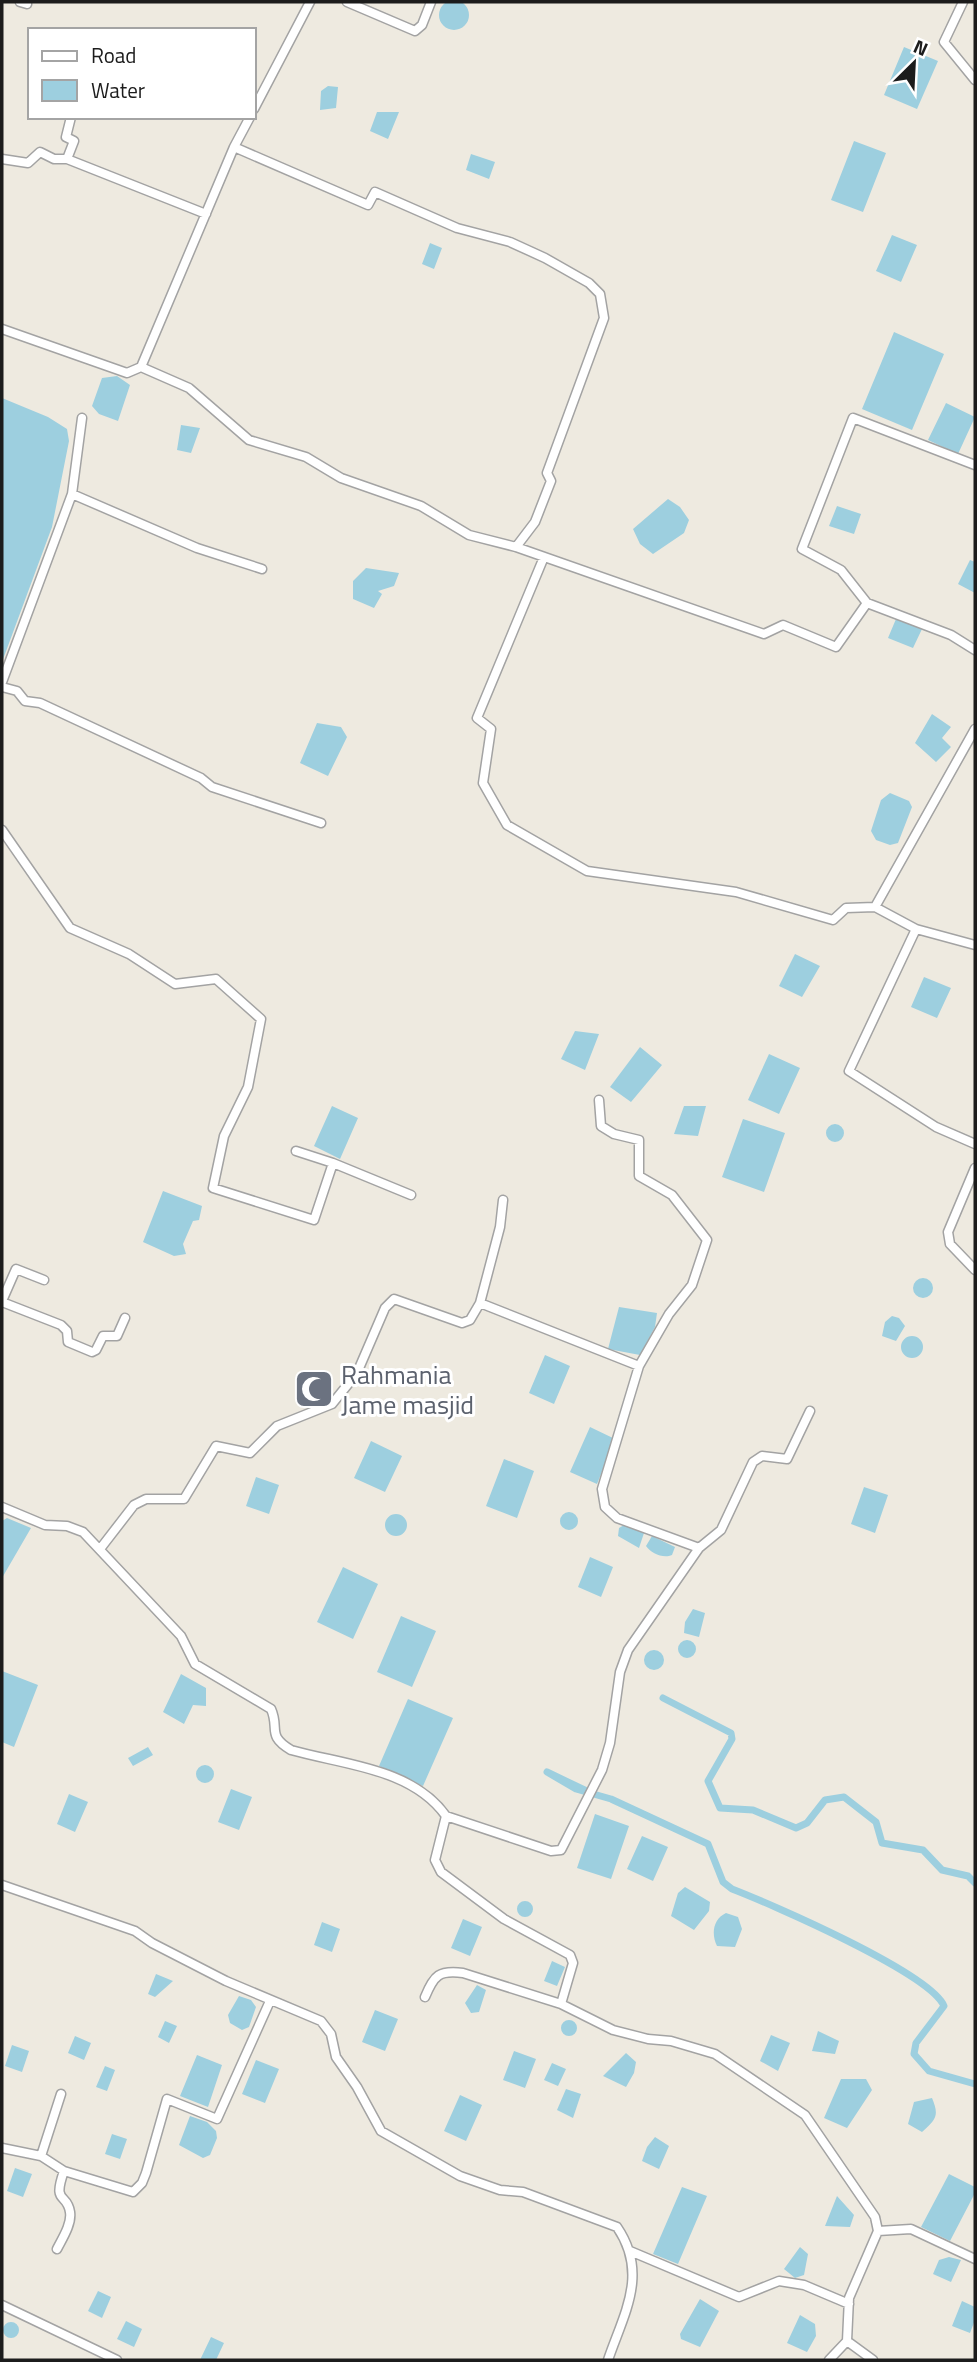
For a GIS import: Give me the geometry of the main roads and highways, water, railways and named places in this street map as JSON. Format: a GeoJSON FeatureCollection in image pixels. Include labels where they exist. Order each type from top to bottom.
{"type":"FeatureCollection","features":[{"type":"Feature","properties":{"kind":"water"},"geometry":{"type":"Polygon","coordinates":[[[454,0],[465,4],[469,15],[465,26],[454,30],[443,26],[439,15],[443,4],[454,0]]]}},
{"type":"Feature","properties":{"kind":"water"},"geometry":{"type":"Polygon","coordinates":[[[904,47],[938,61],[917,109],[884,95],[904,47]]]}},
{"type":"Feature","properties":{"kind":"water"},"geometry":{"type":"Polygon","coordinates":[[[328,86],[338,87],[336,108],[320,110],[321,91],[328,86]]]}},
{"type":"Feature","properties":{"kind":"water"},"geometry":{"type":"Polygon","coordinates":[[[377,112],[399,112],[388,139],[370,131],[377,112]]]}},
{"type":"Feature","properties":{"kind":"water"},"geometry":{"type":"Polygon","coordinates":[[[854,141],[886,153],[863,212],[831,200],[854,141]]]}},
{"type":"Feature","properties":{"kind":"water"},"geometry":{"type":"Polygon","coordinates":[[[471,154],[495,162],[489,179],[466,170],[471,154]]]}},
{"type":"Feature","properties":{"kind":"water"},"geometry":{"type":"Polygon","coordinates":[[[892,235],[917,245],[901,282],[876,271],[892,235]]]}},
{"type":"Feature","properties":{"kind":"water"},"geometry":{"type":"Polygon","coordinates":[[[430,243],[442,248],[434,269],[422,264],[430,243]]]}},
{"type":"Feature","properties":{"kind":"water"},"geometry":{"type":"Polygon","coordinates":[[[894,332],[944,354],[912,430],[862,409],[894,332]]]}},
{"type":"Feature","properties":{"kind":"water"},"geometry":{"type":"Polygon","coordinates":[[[117,376],[130,385],[118,421],[99,414],[92,406],[102,378],[117,376]]]}},
{"type":"Feature","properties":{"kind":"water"},"geometry":{"type":"Polygon","coordinates":[[[2,398],[48,417],[67,429],[69,441],[52,527],[2,662],[2,398]]]}},
{"type":"Feature","properties":{"kind":"water"},"geometry":{"type":"Polygon","coordinates":[[[946,403],[975,417],[958,454],[928,440],[946,403]]]}},
{"type":"Feature","properties":{"kind":"water"},"geometry":{"type":"Polygon","coordinates":[[[181,425],[200,428],[191,453],[177,450],[181,425]]]}},
{"type":"Feature","properties":{"kind":"water"},"geometry":{"type":"Polygon","coordinates":[[[668,499],[680,507],[689,520],[684,533],[653,554],[640,544],[633,529],[668,499]]]}},
{"type":"Feature","properties":{"kind":"water"},"geometry":{"type":"Polygon","coordinates":[[[837,506],[861,514],[854,534],[829,526],[837,506]]]}},
{"type":"Feature","properties":{"kind":"water"},"geometry":{"type":"Polygon","coordinates":[[[970,560],[975,562],[975,593],[958,584],[970,560]]]}},
{"type":"Feature","properties":{"kind":"water"},"geometry":{"type":"Polygon","coordinates":[[[366,568],[399,573],[394,586],[378,591],[382,594],[374,608],[353,599],[353,581],[366,568]]]}},
{"type":"Feature","properties":{"kind":"water"},"geometry":{"type":"Polygon","coordinates":[[[896,619],[922,629],[913,648],[888,638],[896,619]]]}},
{"type":"Feature","properties":{"kind":"water"},"geometry":{"type":"Polygon","coordinates":[[[932,714],[951,727],[942,738],[951,747],[936,762],[915,743],[932,714]]]}},
{"type":"Feature","properties":{"kind":"water"},"geometry":{"type":"Polygon","coordinates":[[[317,723],[341,727],[347,737],[328,776],[300,763],[317,723]]]}},
{"type":"Feature","properties":{"kind":"water"},"geometry":{"type":"Polygon","coordinates":[[[890,793],[909,801],[912,807],[898,843],[890,845],[876,840],[871,831],[881,800],[890,793]]]}},
{"type":"Feature","properties":{"kind":"water"},"geometry":{"type":"Polygon","coordinates":[[[795,954],[820,966],[802,997],[779,986],[795,954]]]}},
{"type":"Feature","properties":{"kind":"water"},"geometry":{"type":"Polygon","coordinates":[[[924,977],[951,988],[937,1018],[911,1007],[924,977]]]}},
{"type":"Feature","properties":{"kind":"water"},"geometry":{"type":"Polygon","coordinates":[[[575,1031],[599,1034],[585,1070],[561,1059],[575,1031]]]}},
{"type":"Feature","properties":{"kind":"water"},"geometry":{"type":"Polygon","coordinates":[[[640,1047],[662,1065],[631,1102],[610,1087],[640,1047]]]}},
{"type":"Feature","properties":{"kind":"water"},"geometry":{"type":"Polygon","coordinates":[[[769,1054],[800,1068],[779,1114],[748,1100],[769,1054]]]}},
{"type":"Feature","properties":{"kind":"water"},"geometry":{"type":"Polygon","coordinates":[[[332,1106],[358,1118],[340,1159],[314,1146],[332,1106]]]}},
{"type":"Feature","properties":{"kind":"water"},"geometry":{"type":"Polygon","coordinates":[[[684,1106],[706,1106],[698,1136],[674,1134],[684,1106]]]}},
{"type":"Feature","properties":{"kind":"water"},"geometry":{"type":"Polygon","coordinates":[[[743,1119],[785,1133],[764,1192],[722,1177],[743,1119]]]}},
{"type":"Feature","properties":{"kind":"water"},"geometry":{"type":"Polygon","coordinates":[[[835,1124],[841,1127],[844,1133],[841,1139],[835,1142],[829,1139],[826,1133],[829,1127],[835,1124]]]}},
{"type":"Feature","properties":{"kind":"water"},"geometry":{"type":"Polygon","coordinates":[[[163,1191],[202,1206],[199,1220],[193,1221],[183,1244],[186,1254],[174,1256],[143,1242],[163,1191]]]}},
{"type":"Feature","properties":{"kind":"water"},"geometry":{"type":"Polygon","coordinates":[[[919,1278],[927,1278],[933,1288],[927,1298],[919,1298],[913,1292],[913,1284],[919,1278]]]}},
{"type":"Feature","properties":{"kind":"water"},"geometry":{"type":"Polygon","coordinates":[[[619,1307],[657,1313],[655,1327],[640,1355],[608,1349],[619,1307]]]}},
{"type":"Feature","properties":{"kind":"water"},"geometry":{"type":"Polygon","coordinates":[[[892,1316],[899,1318],[905,1326],[896,1341],[882,1336],[885,1322],[892,1316]]]}},
{"type":"Feature","properties":{"kind":"water"},"geometry":{"type":"Polygon","coordinates":[[[912,1336],[920,1339],[923,1347],[920,1355],[912,1358],[904,1355],[901,1347],[904,1339],[912,1336]]]}},
{"type":"Feature","properties":{"kind":"water"},"geometry":{"type":"Polygon","coordinates":[[[545,1355],[570,1366],[554,1404],[529,1393],[545,1355]]]}},
{"type":"Feature","properties":{"kind":"water"},"geometry":{"type":"Polygon","coordinates":[[[590,1427],[615,1439],[597,1484],[570,1472],[590,1427]]]}},
{"type":"Feature","properties":{"kind":"water"},"geometry":{"type":"Polygon","coordinates":[[[371,1441],[402,1456],[385,1492],[354,1478],[371,1441]]]}},
{"type":"Feature","properties":{"kind":"water"},"geometry":{"type":"Polygon","coordinates":[[[504,1459],[534,1471],[517,1518],[486,1506],[504,1459]]]}},
{"type":"Feature","properties":{"kind":"water"},"geometry":{"type":"Polygon","coordinates":[[[256,1477],[279,1485],[269,1514],[246,1506],[256,1477]]]}},
{"type":"Feature","properties":{"kind":"water"},"geometry":{"type":"Polygon","coordinates":[[[864,1487],[888,1495],[875,1533],[851,1524],[864,1487]]]}},
{"type":"Feature","properties":{"kind":"water"},"geometry":{"type":"Polygon","coordinates":[[[569,1512],[575,1515],[578,1521],[575,1527],[569,1530],[563,1527],[560,1521],[563,1515],[569,1512]]]}},
{"type":"Feature","properties":{"kind":"water"},"geometry":{"type":"Polygon","coordinates":[[[396,1514],[404,1517],[407,1525],[404,1533],[396,1536],[388,1533],[385,1525],[388,1517],[396,1514]]]}},
{"type":"Feature","properties":{"kind":"water"},"geometry":{"type":"Polygon","coordinates":[[[7,1518],[31,1528],[2,1578],[2,1521],[7,1518]]]}},
{"type":"Feature","properties":{"kind":"water"},"geometry":{"type":"Polygon","coordinates":[[[624,1525],[644,1533],[639,1548],[618,1536],[619,1528],[624,1525]]]}},
{"type":"Feature","properties":{"kind":"water"},"geometry":{"type":"Polygon","coordinates":[[[652,1536],[675,1547],[672,1555],[661,1556],[648,1549],[646,1546],[652,1536]]]}},
{"type":"Feature","properties":{"kind":"water"},"geometry":{"type":"Polygon","coordinates":[[[590,1557],[613,1567],[601,1597],[578,1587],[590,1557]]]}},
{"type":"Feature","properties":{"kind":"water"},"geometry":{"type":"Polygon","coordinates":[[[343,1567],[378,1584],[353,1639],[317,1622],[343,1567]]]}},
{"type":"Feature","properties":{"kind":"water"},"geometry":{"type":"Polygon","coordinates":[[[693,1609],[705,1613],[699,1637],[684,1633],[685,1622],[693,1609]]]}},
{"type":"Feature","properties":{"kind":"water"},"geometry":{"type":"Polygon","coordinates":[[[401,1616],[436,1631],[412,1687],[377,1672],[401,1616]]]}},
{"type":"Feature","properties":{"kind":"water"},"geometry":{"type":"Polygon","coordinates":[[[687,1640],[695,1645],[696,1649],[691,1657],[687,1658],[679,1653],[678,1649],[683,1641],[687,1640]]]}},
{"type":"Feature","properties":{"kind":"water"},"geometry":{"type":"Polygon","coordinates":[[[654,1650],[661,1653],[664,1660],[661,1667],[654,1670],[647,1667],[644,1660],[647,1653],[654,1650]]]}},
{"type":"Feature","properties":{"kind":"water"},"geometry":{"type":"Polygon","coordinates":[[[2,1671],[38,1685],[14,1747],[2,1742],[2,1671]]]}},
{"type":"Feature","properties":{"kind":"water"},"geometry":{"type":"Polygon","coordinates":[[[181,1674],[206,1688],[206,1706],[193,1705],[184,1724],[163,1712],[181,1674]]]}},
{"type":"Feature","properties":{"kind":"water"},"geometry":{"type":"Polygon","coordinates":[[[408,1699],[453,1718],[423,1786],[379,1766],[408,1699]]]}},
{"type":"Feature","properties":{"kind":"water"},"geometry":{"type":"Polygon","coordinates":[[[148,1747],[153,1755],[133,1766],[128,1758],[148,1747]]]}},
{"type":"Feature","properties":{"kind":"water"},"geometry":{"type":"Polygon","coordinates":[[[205,1765],[211,1768],[214,1774],[211,1780],[205,1783],[199,1780],[196,1774],[199,1768],[205,1765]]]}},
{"type":"Feature","properties":{"kind":"water"},"geometry":{"type":"Polygon","coordinates":[[[231,1789],[252,1797],[239,1830],[218,1822],[231,1789]]]}},
{"type":"Feature","properties":{"kind":"water"},"geometry":{"type":"Polygon","coordinates":[[[69,1794],[88,1802],[75,1832],[57,1824],[69,1794]]]}},
{"type":"Feature","properties":{"kind":"water"},"geometry":{"type":"Polygon","coordinates":[[[595,1814],[629,1826],[611,1879],[577,1868],[595,1814]]]}},
{"type":"Feature","properties":{"kind":"water"},"geometry":{"type":"Polygon","coordinates":[[[642,1836],[668,1847],[653,1881],[627,1869],[642,1836]]]}},
{"type":"Feature","properties":{"kind":"water"},"geometry":{"type":"Polygon","coordinates":[[[685,1887],[710,1902],[709,1911],[694,1930],[671,1916],[678,1893],[685,1887]]]}},
{"type":"Feature","properties":{"kind":"water"},"geometry":{"type":"Polygon","coordinates":[[[525,1901],[531,1903],[531,1915],[525,1917],[519,1915],[517,1909],[519,1903],[525,1901]]]}},
{"type":"Feature","properties":{"kind":"water"},"geometry":{"type":"Polygon","coordinates":[[[726,1913],[738,1917],[742,1929],[735,1947],[717,1946],[715,1941],[716,1923],[726,1913]]]}},
{"type":"Feature","properties":{"kind":"water"},"geometry":{"type":"Polygon","coordinates":[[[463,1919],[482,1927],[470,1956],[451,1948],[463,1919]]]}},
{"type":"Feature","properties":{"kind":"water"},"geometry":{"type":"Polygon","coordinates":[[[322,1922],[340,1929],[332,1952],[314,1945],[322,1922]]]}},
{"type":"Feature","properties":{"kind":"water"},"geometry":{"type":"Polygon","coordinates":[[[552,1961],[565,1967],[557,1986],[544,1981],[552,1961]]]}},
{"type":"Feature","properties":{"kind":"water"},"geometry":{"type":"Polygon","coordinates":[[[156,1974],[173,1981],[155,1997],[148,1994],[156,1974]]]}},
{"type":"Feature","properties":{"kind":"water"},"geometry":{"type":"Polygon","coordinates":[[[477,1985],[486,1990],[479,2012],[471,2013],[465,2003],[477,1985]]]}},
{"type":"Feature","properties":{"kind":"water"},"geometry":{"type":"Polygon","coordinates":[[[239,1996],[251,2000],[256,2007],[249,2027],[242,2030],[230,2023],[228,2015],[239,1996]]]}},
{"type":"Feature","properties":{"kind":"water"},"geometry":{"type":"Polygon","coordinates":[[[375,2010],[398,2019],[385,2051],[362,2042],[375,2010]]]}},
{"type":"Feature","properties":{"kind":"water"},"geometry":{"type":"Polygon","coordinates":[[[569,2020],[575,2022],[575,2034],[569,2036],[563,2034],[561,2028],[563,2022],[569,2020]]]}},
{"type":"Feature","properties":{"kind":"water"},"geometry":{"type":"Polygon","coordinates":[[[165,2021],[177,2026],[169,2043],[158,2037],[165,2021]]]}},
{"type":"Feature","properties":{"kind":"water"},"geometry":{"type":"Polygon","coordinates":[[[818,2031],[839,2041],[835,2054],[812,2051],[818,2031]]]}},
{"type":"Feature","properties":{"kind":"water"},"geometry":{"type":"Polygon","coordinates":[[[771,2035],[790,2043],[778,2071],[760,2061],[771,2035]]]}},
{"type":"Feature","properties":{"kind":"water"},"geometry":{"type":"Polygon","coordinates":[[[75,2036],[91,2043],[84,2060],[68,2053],[75,2036]]]}},
{"type":"Feature","properties":{"kind":"water"},"geometry":{"type":"Polygon","coordinates":[[[12,2045],[29,2051],[22,2072],[5,2066],[12,2045]]]}},
{"type":"Feature","properties":{"kind":"water"},"geometry":{"type":"Polygon","coordinates":[[[514,2051],[536,2059],[525,2088],[503,2080],[514,2051]]]}},
{"type":"Feature","properties":{"kind":"water"},"geometry":{"type":"Polygon","coordinates":[[[626,2053],[636,2062],[634,2073],[626,2087],[603,2076],[626,2053]]]}},
{"type":"Feature","properties":{"kind":"water"},"geometry":{"type":"Polygon","coordinates":[[[197,2055],[222,2065],[208,2107],[180,2096],[197,2055]]]}},
{"type":"Feature","properties":{"kind":"water"},"geometry":{"type":"Polygon","coordinates":[[[256,2060],[279,2069],[265,2103],[242,2094],[256,2060]]]}},
{"type":"Feature","properties":{"kind":"water"},"geometry":{"type":"Polygon","coordinates":[[[552,2063],[566,2069],[558,2086],[544,2080],[552,2063]]]}},
{"type":"Feature","properties":{"kind":"water"},"geometry":{"type":"Polygon","coordinates":[[[105,2066],[115,2070],[107,2091],[96,2087],[105,2066]]]}},
{"type":"Feature","properties":{"kind":"water"},"geometry":{"type":"Polygon","coordinates":[[[841,2079],[866,2079],[872,2090],[847,2128],[824,2118],[841,2079]]]}},
{"type":"Feature","properties":{"kind":"water"},"geometry":{"type":"Polygon","coordinates":[[[566,2089],[581,2094],[573,2118],[557,2110],[566,2089]]]}},
{"type":"Feature","properties":{"kind":"water"},"geometry":{"type":"Polygon","coordinates":[[[460,2095],[482,2105],[466,2141],[444,2131],[460,2095]]]}},
{"type":"Feature","properties":{"kind":"water"},"geometry":{"type":"Polygon","coordinates":[[[932,2098],[936,2109],[935,2116],[922,2132],[908,2124],[914,2102],[932,2098]]]}},
{"type":"Feature","properties":{"kind":"water"},"geometry":{"type":"Polygon","coordinates":[[[190,2116],[207,2122],[216,2131],[217,2138],[210,2155],[203,2158],[179,2145],[190,2116]]]}},
{"type":"Feature","properties":{"kind":"water"},"geometry":{"type":"Polygon","coordinates":[[[112,2134],[127,2139],[120,2159],[105,2154],[112,2134]]]}},
{"type":"Feature","properties":{"kind":"water"},"geometry":{"type":"Polygon","coordinates":[[[655,2137],[669,2146],[659,2169],[642,2161],[647,2147],[655,2137]]]}},
{"type":"Feature","properties":{"kind":"water"},"geometry":{"type":"Polygon","coordinates":[[[15,2168],[32,2174],[23,2197],[7,2191],[15,2168]]]}},
{"type":"Feature","properties":{"kind":"water"},"geometry":{"type":"Polygon","coordinates":[[[949,2174],[975,2187],[975,2193],[950,2241],[921,2227],[949,2174]]]}},
{"type":"Feature","properties":{"kind":"water"},"geometry":{"type":"Polygon","coordinates":[[[682,2187],[707,2196],[678,2264],[653,2254],[682,2187]]]}},
{"type":"Feature","properties":{"kind":"water"},"geometry":{"type":"Polygon","coordinates":[[[837,2196],[854,2215],[850,2227],[825,2226],[837,2196]]]}},
{"type":"Feature","properties":{"kind":"water"},"geometry":{"type":"Polygon","coordinates":[[[800,2247],[808,2254],[804,2275],[795,2278],[784,2269],[800,2247]]]}},
{"type":"Feature","properties":{"kind":"water"},"geometry":{"type":"Polygon","coordinates":[[[949,2257],[961,2260],[951,2282],[933,2274],[939,2260],[949,2257]]]}},
{"type":"Feature","properties":{"kind":"water"},"geometry":{"type":"Polygon","coordinates":[[[98,2291],[111,2297],[102,2318],[88,2311],[98,2291]]]}},
{"type":"Feature","properties":{"kind":"water"},"geometry":{"type":"Polygon","coordinates":[[[700,2299],[719,2311],[700,2347],[681,2339],[680,2334],[700,2299]]]}},
{"type":"Feature","properties":{"kind":"water"},"geometry":{"type":"Polygon","coordinates":[[[962,2301],[975,2307],[975,2320],[970,2333],[952,2326],[962,2301]]]}},
{"type":"Feature","properties":{"kind":"water"},"geometry":{"type":"Polygon","coordinates":[[[800,2315],[815,2324],[816,2336],[807,2352],[787,2343],[800,2315]]]}},
{"type":"Feature","properties":{"kind":"water"},"geometry":{"type":"Polygon","coordinates":[[[126,2321],[142,2329],[134,2347],[117,2339],[126,2321]]]}},
{"type":"Feature","properties":{"kind":"water"},"geometry":{"type":"Polygon","coordinates":[[[11,2322],[17,2324],[17,2336],[11,2338],[5,2336],[3,2330],[5,2324],[11,2322]]]}},
{"type":"Feature","properties":{"kind":"water"},"geometry":{"type":"Polygon","coordinates":[[[211,2337],[224,2343],[216,2360],[200,2360],[211,2337]]]}},
{"type":"Feature","properties":{"kind":"waterway"},"geometry":{"type":"LineString","coordinates":[[663,1698],[731,1733],[732,1739],[708,1781],[720,1808],[753,1810],[796,1828],[807,1823],[825,1800],[844,1797],[876,1822],[882,1843],[923,1850],[942,1870],[968,1876],[975,1883]]}},
{"type":"Feature","properties":{"kind":"waterway"},"geometry":{"type":"LineString","coordinates":[[593,1794],[547,1772],[576,1789],[611,1799],[708,1844],[723,1882],[732,1889],[881,1958],[932,1992],[944,2006],[916,2043],[914,2054],[929,2071],[975,2084]]}},
{"type":"Feature","properties":{"kind":"place","name":"Rahmania Jame masjid"},"geometry":{"type":"Point","coordinates":[314,1389]}}]}
